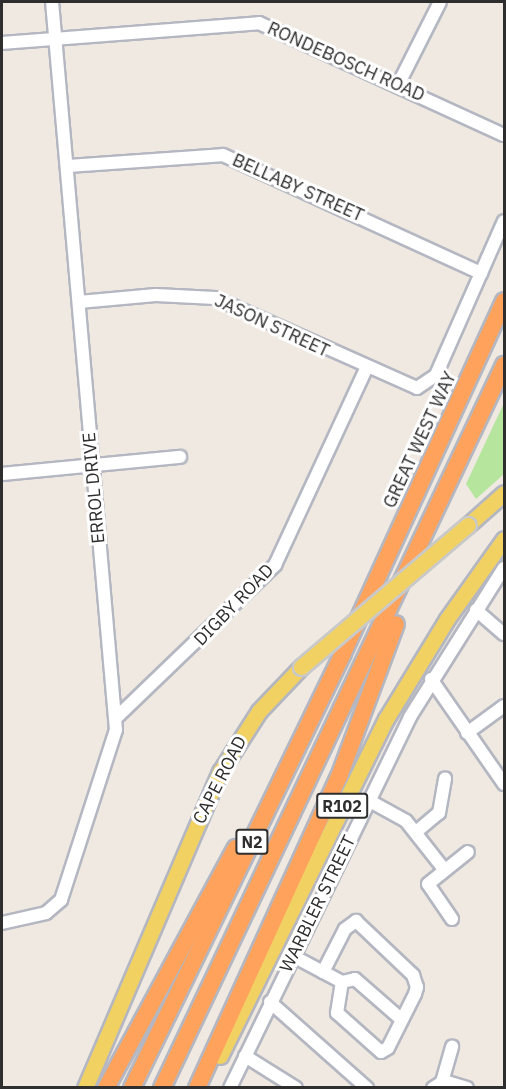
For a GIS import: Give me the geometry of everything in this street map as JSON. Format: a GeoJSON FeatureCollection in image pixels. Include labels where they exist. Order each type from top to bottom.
{"type":"FeatureCollection","features":[{"type":"Feature","properties":{"kind":"highway","name":"GREAT WEST WAY"},"geometry":{"type":"LineString","coordinates":[[370,596],[504,301]]}},
{"type":"Feature","properties":{"kind":"highway","name":"N2"},"geometry":{"type":"LineString","coordinates":[[162,1088],[431,527],[504,365]]}},
{"type":"Feature","properties":{"kind":"highway"},"geometry":{"type":"LineString","coordinates":[[197,1088],[339,777],[431,527]]}},
{"type":"Feature","properties":{"kind":"highway"},"geometry":{"type":"LineString","coordinates":[[106,1088],[370,596]]}},
{"type":"Feature","properties":{"kind":"highway","name":"N2"},"geometry":{"type":"LineString","coordinates":[[132,1088],[370,596]]}},
{"type":"Feature","properties":{"kind":"main road","name":"CAPE ROAD"},"geometry":{"type":"LineString","coordinates":[[85,1088],[220,772],[251,721],[301,667],[504,493]]}},
{"type":"Feature","properties":{"kind":"main road","name":"R102"},"geometry":{"type":"LineString","coordinates":[[205,1088],[389,714],[504,539]]}},
{"type":"Feature","properties":{"kind":"street","name":"ERROL DRIVE"},"geometry":{"type":"LineString","coordinates":[[2,923],[46,913],[61,900],[114,738],[116,718],[52,2]]}},
{"type":"Feature","properties":{"kind":"street"},"geometry":{"type":"LineString","coordinates":[[399,85],[440,2]]}},
{"type":"Feature","properties":{"kind":"street","name":"RONDEBOSCH ROAD"},"geometry":{"type":"LineString","coordinates":[[2,43],[259,23],[399,85],[504,135]]}},
{"type":"Feature","properties":{"kind":"street","name":"BELLABY STREET"},"geometry":{"type":"LineString","coordinates":[[68,166],[223,155],[481,273]]}},
{"type":"Feature","properties":{"kind":"street","name":"GREAT WEST WAY"},"geometry":{"type":"LineString","coordinates":[[422,386],[436,375],[504,221]]}},
{"type":"Feature","properties":{"kind":"street","name":"JASON STREET"},"geometry":{"type":"LineString","coordinates":[[79,302],[207,296],[407,387],[422,386]]}},
{"type":"Feature","properties":{"kind":"street","name":"DIGBY ROAD"},"geometry":{"type":"LineString","coordinates":[[116,718],[275,564],[366,369]]}},
{"type":"Feature","properties":{"kind":"street"},"geometry":{"type":"LineString","coordinates":[[2,474],[180,457]]}},
{"type":"Feature","properties":{"kind":"street","name":"WARBLER STREET"},"geometry":{"type":"LineString","coordinates":[[230,1088],[368,800],[431,679],[504,568]]}},
{"type":"Feature","properties":{"kind":"street"},"geometry":{"type":"LineString","coordinates":[[476,610],[504,634]]}},
{"type":"Feature","properties":{"kind":"street"},"geometry":{"type":"LineString","coordinates":[[431,679],[504,784]]}},
{"type":"Feature","properties":{"kind":"street"},"geometry":{"type":"LineString","coordinates":[[467,733],[504,706]]}},
{"type":"Feature","properties":{"kind":"street"},"geometry":{"type":"LineString","coordinates":[[416,832],[439,813],[445,779]]}},
{"type":"Feature","properties":{"kind":"street"},"geometry":{"type":"LineString","coordinates":[[368,800],[416,832],[443,868]]}},
{"type":"Feature","properties":{"kind":"street"},"geometry":{"type":"LineString","coordinates":[[452,919],[428,888],[443,868],[468,852]]}},
{"type":"Feature","properties":{"kind":"street"},"geometry":{"type":"LineString","coordinates":[[323,972],[345,929],[361,922],[416,979],[402,1020],[388,1048],[377,1051],[337,1013],[342,982]]}},
{"type":"Feature","properties":{"kind":"street"},"geometry":{"type":"LineString","coordinates":[[292,956],[342,982],[360,980],[402,1020]]}},
{"type":"Feature","properties":{"kind":"street"},"geometry":{"type":"LineString","coordinates":[[270,1002],[367,1088]]}},
{"type":"Feature","properties":{"kind":"street"},"geometry":{"type":"LineString","coordinates":[[452,1046],[438,1085],[467,1088]]}},
{"type":"Feature","properties":{"kind":"street"},"geometry":{"type":"LineString","coordinates":[[245,1056],[296,1088]]}},
{"type":"Feature","properties":{"kind":"green space"},"geometry":{"type":"Polygon","coordinates":[[[504,403],[504,474],[476,499],[466,484],[504,403]]]}}]}
